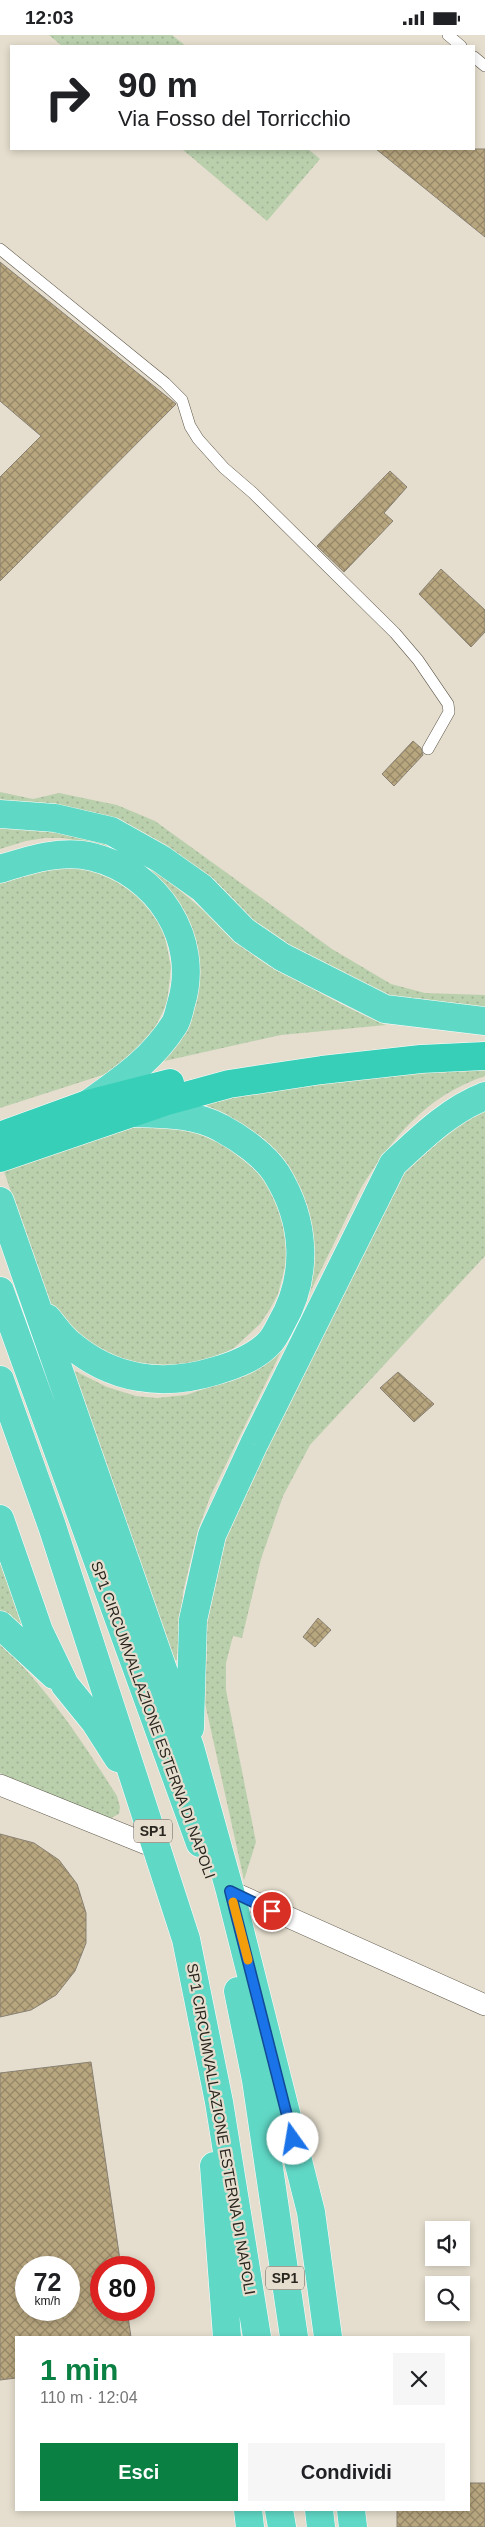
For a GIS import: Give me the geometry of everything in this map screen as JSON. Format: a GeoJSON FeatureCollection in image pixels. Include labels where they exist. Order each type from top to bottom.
{"type":"FeatureCollection","features":[{"type":"Feature","properties":{"kind":"highway"},"geometry":{"type":"LineString","coordinates":[[0,814],[55,818],[110,831],[161,859],[202,888],[244,931],[282,957],[385,1009],[485,1021]]}},
{"type":"Feature","properties":{"kind":"highway"},"geometry":{"type":"LineString","coordinates":[[0,869],[44,855],[92,856],[131,872],[161,899],[181,934],[188,984],[175,1024],[143,1064],[88,1104],[2,1150]]}},
{"type":"Feature","properties":{"kind":"highway"},"geometry":{"type":"LineString","coordinates":[[88,1104],[226,1069],[345,1049],[485,1040]]}},
{"type":"Feature","properties":{"kind":"highway"},"geometry":{"type":"LineString","coordinates":[[2,1150],[229,1084],[332,1069],[421,1059],[485,1056]]}},
{"type":"Feature","properties":{"kind":"highway"},"geometry":{"type":"LineString","coordinates":[[190,1815],[193,1620],[212,1535],[254,1444],[393,1164],[422,1137],[464,1105],[485,1096]]}},
{"type":"Feature","properties":{"kind":"highway"},"geometry":{"type":"LineString","coordinates":[[40,1309],[69,1343],[92,1359],[116,1371],[146,1379],[172,1381],[200,1376],[252,1357],[271,1341],[296,1295],[300,1270],[300,1245],[296,1219],[288,1194],[275,1172],[239,1138],[220,1127],[179,1115],[132,1113]]}},
{"type":"Feature","properties":{"kind":"highway"},"geometry":{"type":"LineString","coordinates":[[0,1201],[40,1309],[190,1747],[230,1891],[311,2212],[328,2336]]}},
{"type":"Feature","properties":{"kind":"highway","name":"SP1 CIRCUMVALLAZIONE ESTERNA DI NAPOLI"},"geometry":{"type":"LineString","coordinates":[[0,1291],[190,1815],[210,1881],[236,1984],[256,2080],[294,2336]]}},
{"type":"Feature","properties":{"kind":"highway","name":"SP1 CIRCUMVALLAZIONE ESTERNA DI NAPOLI"},"geometry":{"type":"LineString","coordinates":[[0,1380],[52,1525],[186,1939],[218,2102],[252,2297],[257,2336]]}},
{"type":"Feature","properties":{"kind":"highway","name":"SP1"},"geometry":{"type":"LineString","coordinates":[[0,1519],[39,1631],[65,1685],[95,1722],[140,1793]]}},
{"type":"Feature","properties":{"kind":"highway"},"geometry":{"type":"LineString","coordinates":[[0,1625],[65,1685]]}},
{"type":"Feature","properties":{"kind":"highway"},"geometry":{"type":"LineString","coordinates":[[218,2102],[214,2163],[227,2336]]}},
{"type":"Feature","properties":{"kind":"highway"},"geometry":{"type":"LineString","coordinates":[[248,2511],[250,2527]]}},
{"type":"Feature","properties":{"kind":"highway"},"geometry":{"type":"LineString","coordinates":[[279,2511],[282,2527]]}},
{"type":"Feature","properties":{"kind":"highway"},"geometry":{"type":"LineString","coordinates":[[319,2511],[321,2527]]}},
{"type":"Feature","properties":{"kind":"highway"},"geometry":{"type":"LineString","coordinates":[[351,2511],[353,2527]]}},
{"type":"Feature","properties":{"kind":"street"},"geometry":{"type":"LineString","coordinates":[[0,1785],[158,1849]]}},
{"type":"Feature","properties":{"kind":"street"},"geometry":{"type":"LineString","coordinates":[[230,1891],[485,2005]]}},
{"type":"Feature","properties":{"kind":"lane"},"geometry":{"type":"LineString","coordinates":[[448,35],[461,45]]}},
{"type":"Feature","properties":{"kind":"lane"},"geometry":{"type":"LineString","coordinates":[[475,58],[485,67]]}},
{"type":"Feature","properties":{"kind":"lane"},"geometry":{"type":"LineString","coordinates":[[0,249],[176,394],[182,400],[190,426],[198,439],[218,461],[395,633],[418,659],[448,703],[449,712],[428,749]]}},
{"type":"Feature","properties":{"kind":"green space"},"geometry":{"type":"Polygon","coordinates":[[[49,35],[172,35],[185,45],[61,45],[49,35]]]}},
{"type":"Feature","properties":{"kind":"green space"},"geometry":{"type":"Polygon","coordinates":[[[183,150],[309,150],[320,159],[267,221],[183,150]]]}},
{"type":"Feature","properties":{"kind":"green space"},"geometry":{"type":"Polygon","coordinates":[[[0,792],[33,799],[59,793],[117,805],[155,821],[332,949],[391,984],[425,993],[485,995],[485,1012],[395,1002],[294,955],[175,863],[0,801],[0,792]]]}},
{"type":"Feature","properties":{"kind":"green space"},"geometry":{"type":"Polygon","coordinates":[[[0,826],[71,832],[114,846],[169,881],[236,937],[289,975],[346,1007],[386,1025],[281,1035],[160,1062],[186,939],[94,844],[63,838],[45,838],[26,841],[0,849],[0,826]]]}},
{"type":"Feature","properties":{"kind":"green space"},"geometry":{"type":"Polygon","coordinates":[[[90,862],[147,901],[164,932],[171,967],[167,1003],[151,1036],[112,1072],[0,1108],[0,872],[90,862]]]}},
{"type":"Feature","properties":{"kind":"green space"},"geometry":{"type":"Polygon","coordinates":[[[485,1069],[485,1076],[464,1084],[445,1095],[413,1120],[373,1169],[361,1188],[210,1497],[198,1530],[183,1592],[177,1660],[169,1660],[73,1370],[107,1387],[136,1396],[157,1398],[186,1395],[218,1384],[302,1292],[270,1148],[241,1123],[207,1106],[209,1102],[297,1085],[376,1076],[485,1069]]]}},
{"type":"Feature","properties":{"kind":"green space"},"geometry":{"type":"Polygon","coordinates":[[[485,1103],[485,1256],[310,1445],[283,1496],[261,1559],[242,1638],[233,1636],[226,1663],[226,1690],[256,1842],[244,1880],[205,1703],[202,1632],[230,1511],[401,1167],[485,1103]]]}},
{"type":"Feature","properties":{"kind":"green space"},"geometry":{"type":"Polygon","coordinates":[[[143,1118],[178,1118],[256,1160],[286,1224],[287,1259],[278,1294],[270,1309],[260,1324],[234,1348],[202,1365],[162,1371],[88,1348],[49,1306],[2,1165],[143,1118]]]}},
{"type":"Feature","properties":{"kind":"green space"},"geometry":{"type":"Polygon","coordinates":[[[0,1563],[22,1623],[21,1629],[0,1616],[0,1563]]]}},
{"type":"Feature","properties":{"kind":"green space"},"geometry":{"type":"Polygon","coordinates":[[[0,1643],[34,1679],[77,1735],[117,1796],[120,1807],[119,1814],[111,1818],[99,1816],[0,1773],[0,1643]]]}},
{"type":"Feature","properties":{"kind":"building"},"geometry":{"type":"Polygon","coordinates":[[[485,149],[485,237],[377,150],[485,149]]]}},
{"type":"Feature","properties":{"kind":"building"},"geometry":{"type":"Polygon","coordinates":[[[0,262],[176,404],[0,581],[0,477],[41,436],[0,401],[0,262]]]}},
{"type":"Feature","properties":{"kind":"building"},"geometry":{"type":"Polygon","coordinates":[[[390,471],[407,487],[384,513],[393,521],[344,572],[317,546],[390,471]]]}},
{"type":"Feature","properties":{"kind":"building"},"geometry":{"type":"Polygon","coordinates":[[[441,569],[485,610],[485,632],[471,647],[419,594],[441,569]]]}},
{"type":"Feature","properties":{"kind":"building"},"geometry":{"type":"Polygon","coordinates":[[[413,741],[421,748],[423,755],[394,786],[382,774],[413,741]]]}},
{"type":"Feature","properties":{"kind":"building"},"geometry":{"type":"Polygon","coordinates":[[[398,1372],[434,1404],[414,1422],[380,1388],[398,1372]]]}},
{"type":"Feature","properties":{"kind":"building"},"geometry":{"type":"Polygon","coordinates":[[[318,1618],[331,1630],[315,1647],[303,1637],[318,1618]]]}},
{"type":"Feature","properties":{"kind":"building"},"geometry":{"type":"Polygon","coordinates":[[[0,1834],[34,1843],[59,1860],[77,1884],[86,1913],[86,1943],[75,1971],[56,1995],[31,2010],[0,2017],[0,1834]]]}},
{"type":"Feature","properties":{"kind":"building"},"geometry":{"type":"Polygon","coordinates":[[[91,2062],[119,2256],[90,2256],[90,2321],[129,2321],[131,2336],[15,2336],[15,2378],[0,2380],[0,2073],[91,2062]]]}},
{"type":"Feature","properties":{"kind":"building"},"geometry":{"type":"Polygon","coordinates":[[[470,2483],[485,2483],[485,2527],[397,2527],[397,2511],[470,2511],[470,2483]]]}},
{"type":"Feature","properties":{"kind":"slow traffic"},"geometry":{"type":"LineString","coordinates":[[233,1902],[248,1960]]}},
{"type":"Feature","properties":{"kind":"route"},"geometry":{"type":"LineString","coordinates":[[272,1911],[230,1891],[293,2139]]}}]}
